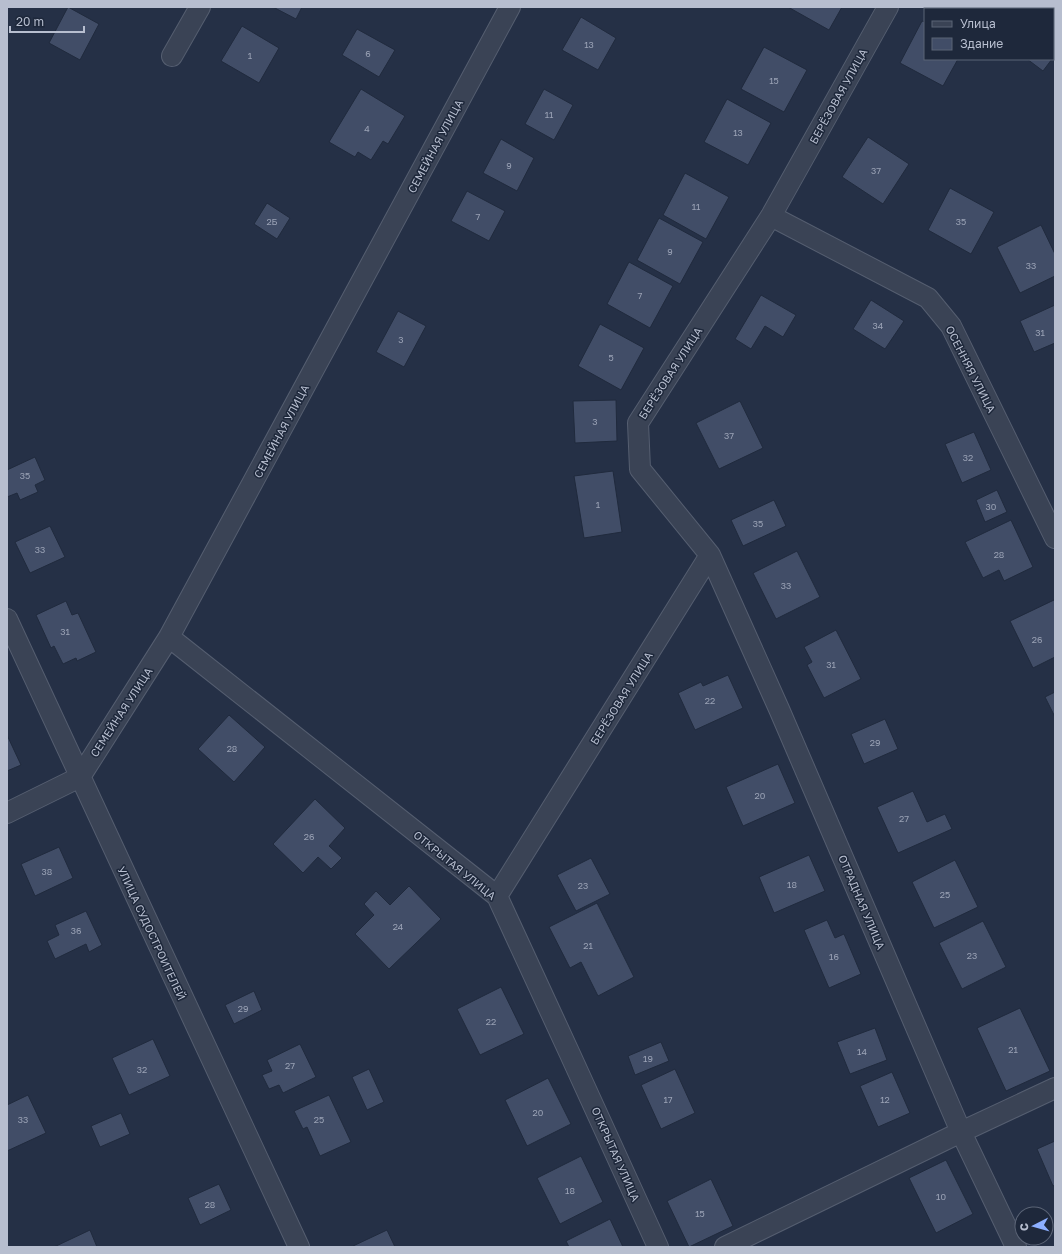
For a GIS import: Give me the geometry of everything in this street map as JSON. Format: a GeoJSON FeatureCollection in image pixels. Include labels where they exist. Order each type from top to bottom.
{"type":"FeatureCollection","features":[{"type":"Feature","properties":{"kind":"street"},"geometry":{"type":"LineString","coordinates":[[172,56],[200,7]]}},
{"type":"Feature","properties":{"kind":"street","name":"СЕМЕЙНАЯ УЛИЦА"},"geometry":{"type":"LineString","coordinates":[[80,777],[170,637],[510,7]]}},
{"type":"Feature","properties":{"kind":"street","name":"БЕРЁЗОВАЯ УЛИЦА"},"geometry":{"type":"LineString","coordinates":[[497,896],[710,555],[640,469],[638,422],[771,216],[888,7]]}},
{"type":"Feature","properties":{"kind":"street","name":"ОСЕННЯЯ УЛИЦА"},"geometry":{"type":"LineString","coordinates":[[771,216],[928,298],[951,326],[1055,538]]}},
{"type":"Feature","properties":{"kind":"street","name":"ОТРАДНАЯ УЛИЦА"},"geometry":{"type":"LineString","coordinates":[[710,555],[782,716],[961,1132],[1016,1247]]}},
{"type":"Feature","properties":{"kind":"street","name":"УЛИЦА СУДОСТРОИТЕЛЕЙ"},"geometry":{"type":"LineString","coordinates":[[7,619],[299,1247]]}},
{"type":"Feature","properties":{"kind":"street","name":"ОТКРЫТАЯ УЛИЦА"},"geometry":{"type":"LineString","coordinates":[[170,637],[497,896],[658,1247]]}},
{"type":"Feature","properties":{"kind":"street"},"geometry":{"type":"LineString","coordinates":[[7,813],[80,777]]}},
{"type":"Feature","properties":{"kind":"street"},"geometry":{"type":"LineString","coordinates":[[724,1247],[1055,1088]]}},
{"type":"Feature","properties":{"kind":"building"},"geometry":{"type":"Polygon","coordinates":[[[68,7],[99,24],[80,60],[49,43],[68,7]]]}},
{"type":"Feature","properties":{"kind":"building"},"geometry":{"type":"Polygon","coordinates":[[[273,7],[302,7],[296,19],[273,7]]]}},
{"type":"Feature","properties":{"kind":"building"},"geometry":{"type":"Polygon","coordinates":[[[788,7],[842,7],[829,30],[788,7]]]}},
{"type":"Feature","properties":{"kind":"building"},"geometry":{"type":"Polygon","coordinates":[[[581,17],[616,38],[598,70],[562,50],[581,17]]]}},
{"type":"Feature","properties":{"kind":"building"},"geometry":{"type":"Polygon","coordinates":[[[922,21],[924,22],[924,60],[957,60],[943,86],[900,63],[922,21]]]}},
{"type":"Feature","properties":{"kind":"building"},"geometry":{"type":"Polygon","coordinates":[[[242,26],[279,48],[259,83],[221,61],[242,26]]]}},
{"type":"Feature","properties":{"kind":"building"},"geometry":{"type":"Polygon","coordinates":[[[357,29],[395,50],[379,77],[342,55],[357,29]]]}},
{"type":"Feature","properties":{"kind":"building"},"geometry":{"type":"Polygon","coordinates":[[[1054,36],[1055,36],[1054,56],[1054,36]]]}},
{"type":"Feature","properties":{"kind":"building"},"geometry":{"type":"Polygon","coordinates":[[[764,47],[807,70],[784,112],[741,89],[764,47]]]}},
{"type":"Feature","properties":{"kind":"building"},"geometry":{"type":"Polygon","coordinates":[[[1028,60],[1051,60],[1043,71],[1028,60]]]}},
{"type":"Feature","properties":{"kind":"building"},"geometry":{"type":"Polygon","coordinates":[[[361,89],[405,116],[388,144],[383,141],[371,160],[358,152],[355,157],[329,142],[361,89]]]}},
{"type":"Feature","properties":{"kind":"building"},"geometry":{"type":"Polygon","coordinates":[[[544,89],[573,105],[554,140],[525,124],[544,89]]]}},
{"type":"Feature","properties":{"kind":"building"},"geometry":{"type":"Polygon","coordinates":[[[727,99],[771,123],[748,165],[704,142],[727,99]]]}},
{"type":"Feature","properties":{"kind":"building"},"geometry":{"type":"Polygon","coordinates":[[[868,137],[909,164],[883,204],[842,177],[868,137]]]}},
{"type":"Feature","properties":{"kind":"building"},"geometry":{"type":"Polygon","coordinates":[[[501,139],[534,158],[517,191],[483,173],[501,139]]]}},
{"type":"Feature","properties":{"kind":"building"},"geometry":{"type":"Polygon","coordinates":[[[685,173],[729,197],[706,239],[663,215],[685,173]]]}},
{"type":"Feature","properties":{"kind":"building"},"geometry":{"type":"Polygon","coordinates":[[[950,188],[994,212],[971,254],[928,230],[950,188]]]}},
{"type":"Feature","properties":{"kind":"building"},"geometry":{"type":"Polygon","coordinates":[[[467,191],[505,211],[489,241],[451,221],[467,191]]]}},
{"type":"Feature","properties":{"kind":"building"},"geometry":{"type":"Polygon","coordinates":[[[267,203],[290,218],[277,239],[254,224],[267,203]]]}},
{"type":"Feature","properties":{"kind":"building"},"geometry":{"type":"Polygon","coordinates":[[[659,218],[703,242],[680,284],[637,260],[659,218]]]}},
{"type":"Feature","properties":{"kind":"building"},"geometry":{"type":"Polygon","coordinates":[[[1041,225],[1055,254],[1055,276],[1020,293],[997,247],[1041,225]]]}},
{"type":"Feature","properties":{"kind":"building"},"geometry":{"type":"Polygon","coordinates":[[[629,262],[673,286],[650,328],[607,304],[629,262]]]}},
{"type":"Feature","properties":{"kind":"building"},"geometry":{"type":"Polygon","coordinates":[[[761,295],[796,315],[783,337],[765,326],[751,349],[735,339],[761,295]]]}},
{"type":"Feature","properties":{"kind":"building"},"geometry":{"type":"Polygon","coordinates":[[[871,300],[904,321],[885,349],[853,329],[871,300]]]}},
{"type":"Feature","properties":{"kind":"building"},"geometry":{"type":"Polygon","coordinates":[[[1055,305],[1055,343],[1034,352],[1020,321],[1055,305]]]}},
{"type":"Feature","properties":{"kind":"building"},"geometry":{"type":"Polygon","coordinates":[[[398,311],[426,326],[404,367],[376,352],[398,311]]]}},
{"type":"Feature","properties":{"kind":"building"},"geometry":{"type":"Polygon","coordinates":[[[600,324],[644,348],[621,390],[578,366],[600,324]]]}},
{"type":"Feature","properties":{"kind":"building"},"geometry":{"type":"Polygon","coordinates":[[[616,400],[617,441],[575,443],[573,401],[616,400]]]}},
{"type":"Feature","properties":{"kind":"building"},"geometry":{"type":"Polygon","coordinates":[[[740,401],[763,448],[719,469],[696,423],[740,401]]]}},
{"type":"Feature","properties":{"kind":"building"},"geometry":{"type":"Polygon","coordinates":[[[974,432],[991,470],[962,483],[945,444],[974,432]]]}},
{"type":"Feature","properties":{"kind":"building"},"geometry":{"type":"Polygon","coordinates":[[[35,457],[45,480],[35,485],[38,492],[20,500],[17,493],[7,497],[7,470],[35,457]]]}},
{"type":"Feature","properties":{"kind":"building"},"geometry":{"type":"Polygon","coordinates":[[[613,471],[622,532],[584,538],[574,476],[613,471]]]}},
{"type":"Feature","properties":{"kind":"building"},"geometry":{"type":"Polygon","coordinates":[[[997,490],[1007,512],[985,522],[976,500],[997,490]]]}},
{"type":"Feature","properties":{"kind":"building"},"geometry":{"type":"Polygon","coordinates":[[[774,500],[786,526],[743,546],[731,520],[774,500]]]}},
{"type":"Feature","properties":{"kind":"building"},"geometry":{"type":"Polygon","coordinates":[[[1011,520],[1033,567],[1004,581],[999,570],[983,578],[965,542],[1011,520]]]}},
{"type":"Feature","properties":{"kind":"building"},"geometry":{"type":"Polygon","coordinates":[[[50,526],[65,557],[30,573],[15,542],[50,526]]]}},
{"type":"Feature","properties":{"kind":"building"},"geometry":{"type":"Polygon","coordinates":[[[797,551],[820,597],[776,619],[753,573],[797,551]]]}},
{"type":"Feature","properties":{"kind":"building"},"geometry":{"type":"Polygon","coordinates":[[[1054,600],[1055,657],[1033,668],[1010,621],[1054,600]]]}},
{"type":"Feature","properties":{"kind":"building"},"geometry":{"type":"Polygon","coordinates":[[[66,601],[72,615],[78,613],[96,652],[77,661],[76,658],[63,664],[54,646],[51,648],[36,615],[66,601]]]}},
{"type":"Feature","properties":{"kind":"building"},"geometry":{"type":"Polygon","coordinates":[[[836,630],[861,679],[824,698],[807,665],[812,662],[804,647],[836,630]]]}},
{"type":"Feature","properties":{"kind":"building"},"geometry":{"type":"Polygon","coordinates":[[[728,675],[743,708],[695,730],[678,693],[701,682],[703,686],[728,675]]]}},
{"type":"Feature","properties":{"kind":"building"},"geometry":{"type":"Polygon","coordinates":[[[1055,692],[1055,717],[1045,697],[1055,692]]]}},
{"type":"Feature","properties":{"kind":"building"},"geometry":{"type":"Polygon","coordinates":[[[229,715],[265,747],[234,782],[198,749],[229,715]]]}},
{"type":"Feature","properties":{"kind":"building"},"geometry":{"type":"Polygon","coordinates":[[[885,719],[898,749],[864,764],[851,734],[885,719]]]}},
{"type":"Feature","properties":{"kind":"building"},"geometry":{"type":"Polygon","coordinates":[[[7,735],[21,765],[7,771],[7,735]]]}},
{"type":"Feature","properties":{"kind":"building"},"geometry":{"type":"Polygon","coordinates":[[[778,764],[795,803],[743,826],[726,787],[778,764]]]}},
{"type":"Feature","properties":{"kind":"building"},"geometry":{"type":"Polygon","coordinates":[[[913,791],[927,822],[945,814],[952,829],[898,853],[877,807],[913,791]]]}},
{"type":"Feature","properties":{"kind":"building"},"geometry":{"type":"Polygon","coordinates":[[[315,799],[345,828],[329,846],[342,858],[331,869],[318,857],[303,873],[273,844],[315,799]]]}},
{"type":"Feature","properties":{"kind":"building"},"geometry":{"type":"Polygon","coordinates":[[[59,847],[73,878],[35,896],[21,864],[59,847]]]}},
{"type":"Feature","properties":{"kind":"building"},"geometry":{"type":"Polygon","coordinates":[[[809,855],[825,891],[774,913],[759,877],[809,855]]]}},
{"type":"Feature","properties":{"kind":"building"},"geometry":{"type":"Polygon","coordinates":[[[591,858],[610,894],[576,911],[557,875],[591,858]]]}},
{"type":"Feature","properties":{"kind":"building"},"geometry":{"type":"Polygon","coordinates":[[[955,860],[978,907],[934,928],[912,882],[955,860]]]}},
{"type":"Feature","properties":{"kind":"building"},"geometry":{"type":"Polygon","coordinates":[[[409,886],[441,919],[389,969],[355,934],[374,915],[364,904],[376,891],[390,905],[409,886]]]}},
{"type":"Feature","properties":{"kind":"building"},"geometry":{"type":"Polygon","coordinates":[[[597,903],[634,977],[598,996],[581,962],[570,968],[549,927],[597,903]]]}},
{"type":"Feature","properties":{"kind":"building"},"geometry":{"type":"Polygon","coordinates":[[[86,911],[102,945],[89,952],[86,944],[55,959],[47,941],[59,935],[55,925],[86,911]]]}},
{"type":"Feature","properties":{"kind":"building"},"geometry":{"type":"Polygon","coordinates":[[[827,920],[835,938],[844,934],[861,974],[829,988],[804,930],[827,920]]]}},
{"type":"Feature","properties":{"kind":"building"},"geometry":{"type":"Polygon","coordinates":[[[983,921],[1006,967],[962,989],[939,943],[983,921]]]}},
{"type":"Feature","properties":{"kind":"building"},"geometry":{"type":"Polygon","coordinates":[[[501,987],[524,1034],[480,1055],[457,1009],[501,987]]]}},
{"type":"Feature","properties":{"kind":"building"},"geometry":{"type":"Polygon","coordinates":[[[254,991],[262,1010],[234,1024],[225,1005],[254,991]]]}},
{"type":"Feature","properties":{"kind":"building"},"geometry":{"type":"Polygon","coordinates":[[[1020,1008],[1050,1071],[1006,1091],[977,1028],[1020,1008]]]}},
{"type":"Feature","properties":{"kind":"building"},"geometry":{"type":"Polygon","coordinates":[[[875,1028],[887,1060],[850,1074],[837,1042],[875,1028]]]}},
{"type":"Feature","properties":{"kind":"building"},"geometry":{"type":"Polygon","coordinates":[[[153,1039],[170,1076],[129,1095],[112,1058],[153,1039]]]}},
{"type":"Feature","properties":{"kind":"building"},"geometry":{"type":"Polygon","coordinates":[[[661,1042],[669,1061],[635,1075],[628,1056],[661,1042]]]}},
{"type":"Feature","properties":{"kind":"building"},"geometry":{"type":"Polygon","coordinates":[[[300,1044],[316,1077],[283,1093],[279,1085],[269,1089],[262,1075],[272,1071],[267,1060],[300,1044]]]}},
{"type":"Feature","properties":{"kind":"building"},"geometry":{"type":"Polygon","coordinates":[[[369,1069],[384,1102],[367,1110],[352,1077],[369,1069]]]}},
{"type":"Feature","properties":{"kind":"building"},"geometry":{"type":"Polygon","coordinates":[[[675,1069],[695,1113],[661,1129],[641,1085],[675,1069]]]}},
{"type":"Feature","properties":{"kind":"building"},"geometry":{"type":"Polygon","coordinates":[[[892,1072],[910,1113],[878,1127],[860,1086],[892,1072]]]}},
{"type":"Feature","properties":{"kind":"building"},"geometry":{"type":"Polygon","coordinates":[[[548,1078],[571,1124],[527,1146],[505,1100],[548,1078]]]}},
{"type":"Feature","properties":{"kind":"building"},"geometry":{"type":"Polygon","coordinates":[[[28,1095],[46,1133],[7,1151],[7,1105],[28,1095]]]}},
{"type":"Feature","properties":{"kind":"building"},"geometry":{"type":"Polygon","coordinates":[[[329,1095],[351,1142],[320,1156],[307,1127],[303,1129],[294,1111],[329,1095]]]}},
{"type":"Feature","properties":{"kind":"building"},"geometry":{"type":"Polygon","coordinates":[[[121,1113],[130,1134],[100,1147],[91,1126],[121,1113]]]}},
{"type":"Feature","properties":{"kind":"building"},"geometry":{"type":"Polygon","coordinates":[[[1055,1141],[1055,1185],[1053,1186],[1037,1149],[1055,1141]]]}},
{"type":"Feature","properties":{"kind":"building"},"geometry":{"type":"Polygon","coordinates":[[[581,1156],[603,1202],[560,1224],[537,1178],[581,1156]]]}},
{"type":"Feature","properties":{"kind":"building"},"geometry":{"type":"Polygon","coordinates":[[[946,1160],[973,1214],[936,1233],[909,1178],[946,1160]]]}},
{"type":"Feature","properties":{"kind":"building"},"geometry":{"type":"Polygon","coordinates":[[[711,1179],[733,1226],[689,1247],[667,1201],[711,1179]]]}},
{"type":"Feature","properties":{"kind":"building"},"geometry":{"type":"Polygon","coordinates":[[[219,1184],[231,1210],[200,1225],[188,1198],[219,1184]]]}},
{"type":"Feature","properties":{"kind":"building"},"geometry":{"type":"Polygon","coordinates":[[[610,1219],[623,1247],[569,1247],[566,1241],[610,1219]]]}},
{"type":"Feature","properties":{"kind":"building"},"geometry":{"type":"Polygon","coordinates":[[[90,1230],[97,1247],[54,1247],[90,1230]]]}},
{"type":"Feature","properties":{"kind":"building"},"geometry":{"type":"Polygon","coordinates":[[[387,1230],[395,1247],[353,1246],[387,1230]]]}}]}
